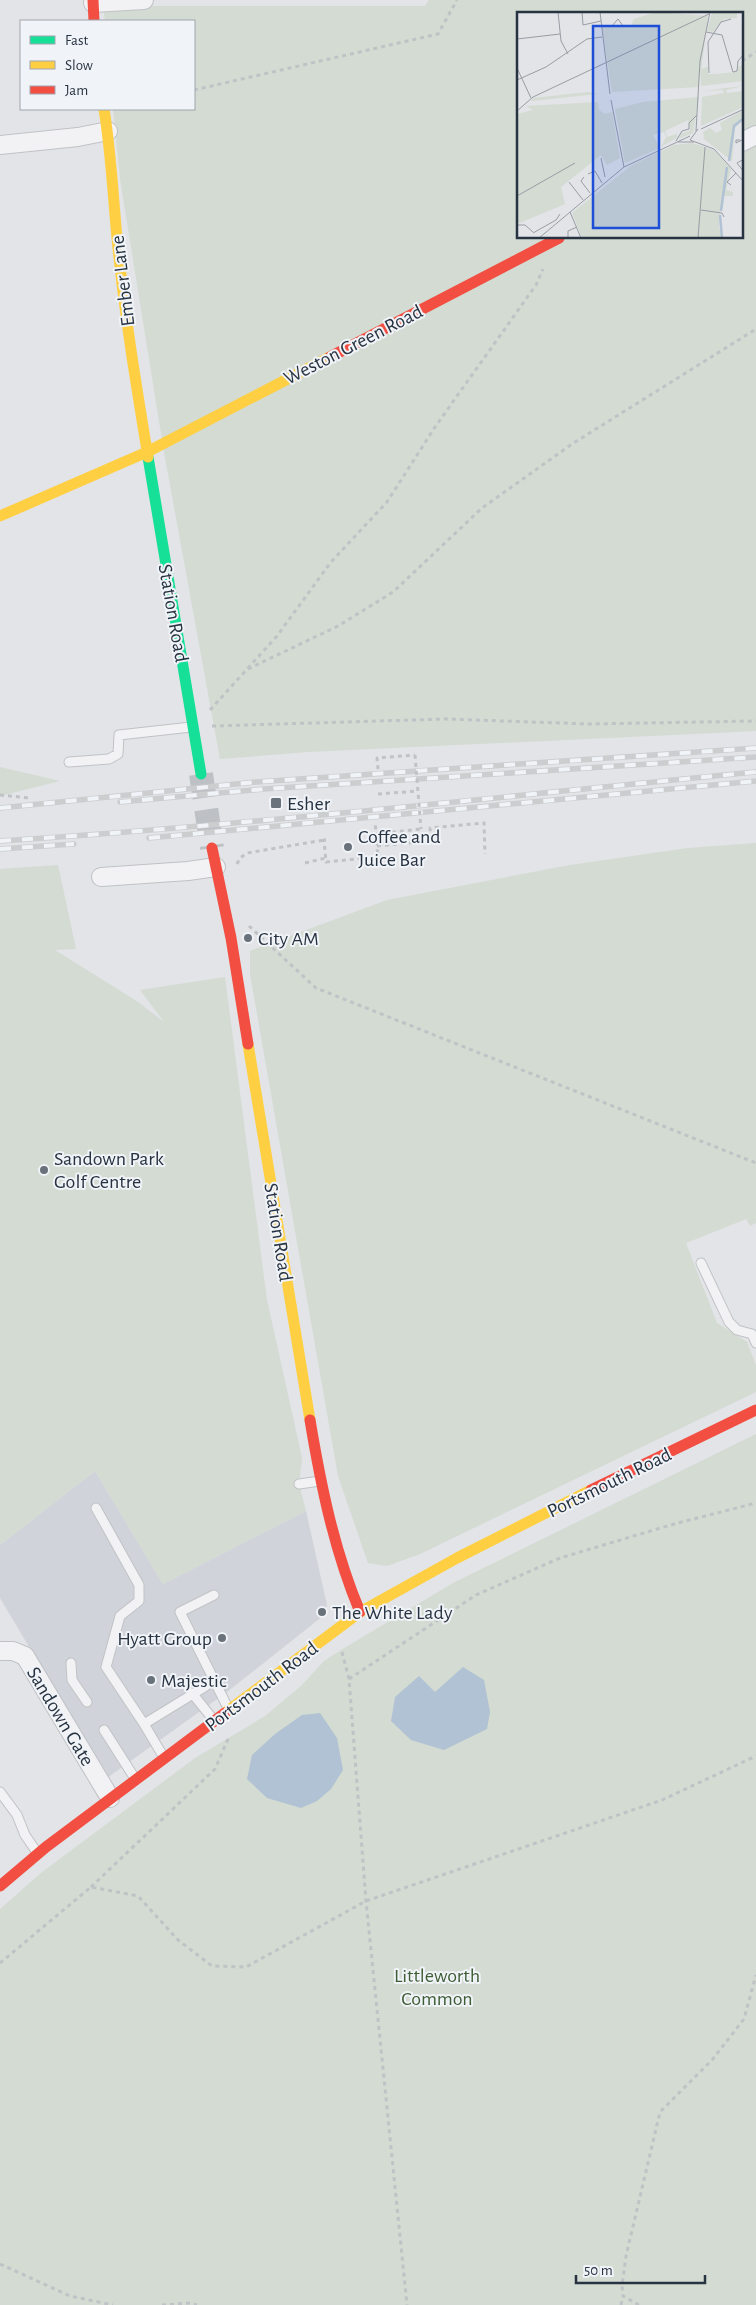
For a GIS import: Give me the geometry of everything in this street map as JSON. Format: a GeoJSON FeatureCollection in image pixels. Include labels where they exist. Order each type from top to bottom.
{"type":"FeatureCollection","features":[{"type":"Feature","properties":{"kind":"main road"},"geometry":{"type":"LineString","coordinates":[[93,1],[94,20]]}},
{"type":"Feature","properties":{"kind":"main road","name":"Ember Lane"},"geometry":{"type":"LineString","coordinates":[[104,110],[108,131],[116,238],[147,452]]}},
{"type":"Feature","properties":{"kind":"main road","name":"Weston Green Road"},"geometry":{"type":"LineString","coordinates":[[0,516],[147,452],[555,239]]}},
{"type":"Feature","properties":{"kind":"main road","name":"Station Road"},"geometry":{"type":"LineString","coordinates":[[147,452],[194,726],[200,774]]}},
{"type":"Feature","properties":{"kind":"main road","name":"Station Road"},"geometry":{"type":"LineString","coordinates":[[212,848],[231,938],[320,1481],[330,1525],[344,1572],[360,1612]]}},
{"type":"Feature","properties":{"kind":"main road","name":"Portsmouth Road"},"geometry":{"type":"LineString","coordinates":[[0,1886],[38,1853],[110,1798],[215,1722],[360,1612],[397,1590],[529,1522],[756,1410]]}},
{"type":"Feature","properties":{"kind":"street"},"geometry":{"type":"LineString","coordinates":[[93,1],[144,0]]}},
{"type":"Feature","properties":{"kind":"street"},"geometry":{"type":"LineString","coordinates":[[0,145],[78,137],[108,131]]}},
{"type":"Feature","properties":{"kind":"street"},"geometry":{"type":"LineString","coordinates":[[744,141],[756,135]]}},
{"type":"Feature","properties":{"kind":"street"},"geometry":{"type":"LineString","coordinates":[[100,877],[188,871],[216,867]]}},
{"type":"Feature","properties":{"kind":"street","name":"Sandown Gate"},"geometry":{"type":"LineString","coordinates":[[0,1651],[14,1651],[25,1656],[110,1798]]}},
{"type":"Feature","properties":{"kind":"lane"},"geometry":{"type":"LineString","coordinates":[[69,762],[109,759],[118,754],[119,735],[194,726]]}},
{"type":"Feature","properties":{"kind":"lane"},"geometry":{"type":"LineString","coordinates":[[701,1263],[729,1322],[737,1330],[752,1334],[756,1344]]}},
{"type":"Feature","properties":{"kind":"lane"},"geometry":{"type":"LineString","coordinates":[[300,1484],[320,1481]]}},
{"type":"Feature","properties":{"kind":"lane"},"geometry":{"type":"LineString","coordinates":[[96,1508],[139,1585],[139,1601],[120,1616],[106,1667],[164,1758]]}},
{"type":"Feature","properties":{"kind":"lane"},"geometry":{"type":"LineString","coordinates":[[214,1595],[180,1612],[229,1710]]}},
{"type":"Feature","properties":{"kind":"lane"},"geometry":{"type":"LineString","coordinates":[[71,1663],[72,1680],[87,1702]]}},
{"type":"Feature","properties":{"kind":"lane"},"geometry":{"type":"LineString","coordinates":[[144,1724],[206,1686]]}},
{"type":"Feature","properties":{"kind":"lane"},"geometry":{"type":"LineString","coordinates":[[192,1693],[215,1722]]}},
{"type":"Feature","properties":{"kind":"lane"},"geometry":{"type":"LineString","coordinates":[[104,1730],[136,1779]]}},
{"type":"Feature","properties":{"kind":"lane"},"geometry":{"type":"LineString","coordinates":[[0,1792],[17,1815],[25,1835],[38,1853]]}},
{"type":"Feature","properties":{"kind":"path"},"geometry":{"type":"LineString","coordinates":[[195,90],[438,34],[456,0]]}},
{"type":"Feature","properties":{"kind":"path"},"geometry":{"type":"LineString","coordinates":[[744,60],[756,52]]}},
{"type":"Feature","properties":{"kind":"path"},"geometry":{"type":"LineString","coordinates":[[194,726],[277,636],[331,562],[387,502],[435,427],[536,285],[557,239]]}},
{"type":"Feature","properties":{"kind":"path"},"geometry":{"type":"LineString","coordinates":[[248,669],[338,626],[393,592],[482,508],[572,444],[756,330]]}},
{"type":"Feature","properties":{"kind":"path"},"geometry":{"type":"LineString","coordinates":[[194,726],[446,718],[588,724],[756,720]]}},
{"type":"Feature","properties":{"kind":"path"},"geometry":{"type":"LineString","coordinates":[[376,834],[421,829],[415,755],[377,758],[378,768]]}},
{"type":"Feature","properties":{"kind":"path"},"geometry":{"type":"LineString","coordinates":[[378,794],[418,791]]}},
{"type":"Feature","properties":{"kind":"path"},"geometry":{"type":"LineString","coordinates":[[0,795],[30,798]]}},
{"type":"Feature","properties":{"kind":"path"},"geometry":{"type":"LineString","coordinates":[[236,866],[240,858],[247,853],[325,840],[326,862],[378,857],[375,822]]}},
{"type":"Feature","properties":{"kind":"path"},"geometry":{"type":"LineString","coordinates":[[377,846],[432,841],[430,828],[484,822],[485,854]]}},
{"type":"Feature","properties":{"kind":"path"},"geometry":{"type":"LineString","coordinates":[[305,863],[326,858]]}},
{"type":"Feature","properties":{"kind":"path"},"geometry":{"type":"LineString","coordinates":[[246,923],[316,988],[756,1163]]}},
{"type":"Feature","properties":{"kind":"path"},"geometry":{"type":"LineString","coordinates":[[349,1679],[476,1595],[560,1558],[674,1524],[756,1503]]}},
{"type":"Feature","properties":{"kind":"path"},"geometry":{"type":"LineString","coordinates":[[341,1650],[349,1679],[366,1901],[407,2305]]}},
{"type":"Feature","properties":{"kind":"path"},"geometry":{"type":"LineString","coordinates":[[0,1963],[91,1887],[215,1769],[230,1733]]}},
{"type":"Feature","properties":{"kind":"path"},"geometry":{"type":"LineString","coordinates":[[91,1887],[138,1896],[178,1940],[212,1966],[246,1967],[366,1901],[662,1800],[756,1756]]}},
{"type":"Feature","properties":{"kind":"path"},"geometry":{"type":"LineString","coordinates":[[621,2305],[626,2256],[660,2112],[712,2060],[744,2019],[756,1975]]}},
{"type":"Feature","properties":{"kind":"path"},"geometry":{"type":"LineString","coordinates":[[0,2264],[70,2296],[114,2305]]}},
{"type":"Feature","properties":{"kind":"path"},"geometry":{"type":"LineString","coordinates":[[623,2296],[639,2305]]}},
{"type":"Feature","properties":{"kind":"path"},"geometry":{"type":"LineString","coordinates":[[162,2305],[190,2303],[197,2305]]}},
{"type":"Feature","properties":{"kind":"shaded area"},"geometry":{"type":"Polygon","coordinates":[[[95,1471],[163,1584],[306,1511],[327,1605],[323,1616],[227,1692],[107,1778],[0,1598],[0,1545],[95,1471]]]}},
{"type":"Feature","properties":{"kind":"green space"},"geometry":{"type":"Polygon","coordinates":[[[429,0],[756,0],[756,731],[308,752],[220,759],[164,452],[120,179],[113,110],[195,110],[195,20],[105,20],[103,6],[425,6],[429,0]]]}},
{"type":"Feature","properties":{"kind":"green space"},"geometry":{"type":"Polygon","coordinates":[[[0,767],[60,781],[0,796],[0,767]]]}},
{"type":"Feature","properties":{"kind":"green space"},"geometry":{"type":"Polygon","coordinates":[[[756,843],[756,1223],[750,1226],[746,1219],[686,1243],[717,1323],[747,1342],[756,1365],[756,1392],[420,1554],[387,1566],[368,1563],[338,1476],[250,974],[250,951],[387,900],[570,865],[688,848],[756,843]]]}},
{"type":"Feature","properties":{"kind":"green space"},"geometry":{"type":"Polygon","coordinates":[[[58,865],[76,949],[55,950],[138,1002],[164,1022],[140,990],[225,977],[267,1300],[302,1458],[299,1484],[306,1511],[163,1584],[95,1471],[0,1545],[0,869],[58,865]]]}},
{"type":"Feature","properties":{"kind":"green space","name":"Littleworth Common"},"geometry":{"type":"Polygon","coordinates":[[[756,1434],[756,2305],[0,2305],[0,1909],[41,1873],[195,1758],[265,1716],[301,1686],[324,1661],[341,1650],[453,1583],[756,1434]]]}},
{"type":"Feature","properties":{"kind":"water"},"geometry":{"type":"Polygon","coordinates":[[[463,1667],[484,1680],[490,1712],[487,1729],[444,1750],[411,1740],[391,1721],[395,1697],[419,1676],[435,1692],[463,1667]]]}},
{"type":"Feature","properties":{"kind":"water"},"geometry":{"type":"Polygon","coordinates":[[[320,1713],[337,1738],[343,1770],[331,1789],[317,1801],[301,1808],[267,1798],[247,1779],[252,1755],[275,1734],[302,1715],[320,1713]]]}},
{"type":"Feature","properties":{"kind":"tunnel"},"geometry":{"type":"LineString","coordinates":[[201,774],[212,848]]}},
{"type":"Feature","properties":{"kind":"railway"},"geometry":{"type":"LineString","coordinates":[[0,808],[256,782],[756,748]]}},
{"type":"Feature","properties":{"kind":"railway"},"geometry":{"type":"LineString","coordinates":[[120,802],[264,789],[756,757]]}},
{"type":"Feature","properties":{"kind":"railway"},"geometry":{"type":"LineString","coordinates":[[0,841],[189,827],[756,772]]}},
{"type":"Feature","properties":{"kind":"railway"},"geometry":{"type":"LineString","coordinates":[[149,838],[756,781]]}},
{"type":"Feature","properties":{"kind":"railway"},"geometry":{"type":"LineString","coordinates":[[0,849],[74,844]]}},
{"type":"Feature","properties":{"kind":"traffic: fast"},"geometry":{"type":"LineString","coordinates":[[148,457],[201,774]]}},
{"type":"Feature","properties":{"kind":"traffic: slow"},"geometry":{"type":"LineString","coordinates":[[104,110],[123,293],[148,457]]}},
{"type":"Feature","properties":{"kind":"traffic: slow"},"geometry":{"type":"LineString","coordinates":[[0,516],[147,452],[330,357]]}},
{"type":"Feature","properties":{"kind":"traffic: slow"},"geometry":{"type":"LineString","coordinates":[[248,1044],[310,1420]]}},
{"type":"Feature","properties":{"kind":"traffic: slow"},"geometry":{"type":"LineString","coordinates":[[225,1713],[360,1612],[457,1558],[591,1490]]}},
{"type":"Feature","properties":{"kind":"traffic: jam"},"geometry":{"type":"LineString","coordinates":[[93,0],[94,20]]}},
{"type":"Feature","properties":{"kind":"traffic: jam"},"geometry":{"type":"LineString","coordinates":[[330,357],[557,239]]}},
{"type":"Feature","properties":{"kind":"traffic: jam"},"geometry":{"type":"LineString","coordinates":[[212,848],[231,938],[248,1044]]}},
{"type":"Feature","properties":{"kind":"traffic: jam"},"geometry":{"type":"LineString","coordinates":[[591,1490],[756,1410]]}},
{"type":"Feature","properties":{"kind":"traffic: jam"},"geometry":{"type":"LineString","coordinates":[[310,1420],[329,1518],[360,1612]]}},
{"type":"Feature","properties":{"kind":"traffic: jam"},"geometry":{"type":"LineString","coordinates":[[0,1886],[46,1847],[225,1713]]}},
{"type":"Feature","properties":{"kind":"place","name":"Esher"},"geometry":{"type":"Point","coordinates":[276,803]}},
{"type":"Feature","properties":{"kind":"place","name":"Coffee and Juice Bar"},"geometry":{"type":"Point","coordinates":[348,847]}},
{"type":"Feature","properties":{"kind":"place","name":"City AM"},"geometry":{"type":"Point","coordinates":[248,938]}},
{"type":"Feature","properties":{"kind":"place","name":"Sandown Park Golf Centre"},"geometry":{"type":"Point","coordinates":[44,1170]}},
{"type":"Feature","properties":{"kind":"place","name":"The White Lady"},"geometry":{"type":"Point","coordinates":[322,1612]}},
{"type":"Feature","properties":{"kind":"place","name":"Hyatt Group"},"geometry":{"type":"Point","coordinates":[222,1638]}},
{"type":"Feature","properties":{"kind":"place","name":"Majestic"},"geometry":{"type":"Point","coordinates":[151,1680]}}]}
